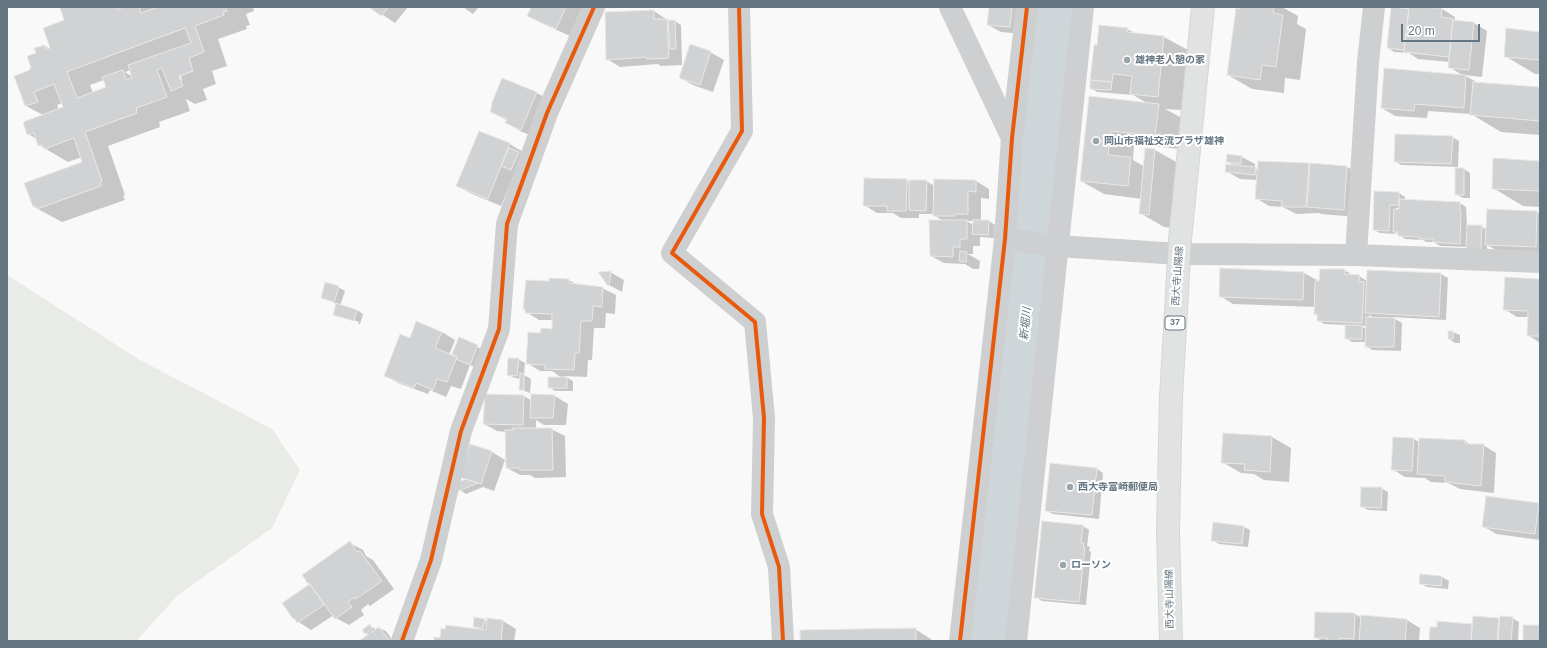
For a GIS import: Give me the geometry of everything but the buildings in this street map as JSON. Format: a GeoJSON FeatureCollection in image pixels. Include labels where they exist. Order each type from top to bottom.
{"type":"FeatureCollection","features":[{"type":"Feature","properties":{"kind":"main road","name":"西大寺山陽線"},"geometry":{"type":"LineString","coordinates":[[1171,641],[1168,530],[1171,397],[1179,254],[1203,7]]}},
{"type":"Feature","properties":{"kind":"street"},"geometry":{"type":"LineString","coordinates":[[402,641],[431,560],[461,431],[499,329],[506,224],[547,113],[594,7]]}},
{"type":"Feature","properties":{"kind":"street"},"geometry":{"type":"LineString","coordinates":[[739,7],[742,131],[672,253],[755,322],[764,418],[762,514],[779,567],[783,641]]}},
{"type":"Feature","properties":{"kind":"street"},"geometry":{"type":"LineString","coordinates":[[950,7],[1012,138]]}},
{"type":"Feature","properties":{"kind":"street"},"geometry":{"type":"LineString","coordinates":[[960,641],[1009,240],[1012,138],[1027,7]]}},
{"type":"Feature","properties":{"kind":"street"},"geometry":{"type":"LineString","coordinates":[[1016,641],[1054,245],[1083,7]]}},
{"type":"Feature","properties":{"kind":"street"},"geometry":{"type":"LineString","coordinates":[[1356,255],[1368,62],[1374,7]]}},
{"type":"Feature","properties":{"kind":"street"},"geometry":{"type":"LineString","coordinates":[[1009,240],[1054,245],[1179,254],[1356,255],[1540,262]]}},
{"type":"Feature","properties":{"kind":"shaded area"},"geometry":{"type":"Polygon","coordinates":[[[7,275],[140,360],[272,429],[300,470],[272,528],[178,595],[136,641],[7,641],[7,275]]]}},
{"type":"Feature","properties":{"kind":"waterway","name":"新堀川"},"geometry":{"type":"LineString","coordinates":[[993,641],[1059,7]]}},
{"type":"Feature","properties":{"kind":"cycle path"},"geometry":{"type":"LineString","coordinates":[[402,641],[431,560],[461,431],[499,329],[507,224],[547,113],[594,7]]}},
{"type":"Feature","properties":{"kind":"cycle path"},"geometry":{"type":"LineString","coordinates":[[739,7],[742,131],[672,253],[755,322],[764,418],[762,514],[779,567],[783,641]]}},
{"type":"Feature","properties":{"kind":"cycle path"},"geometry":{"type":"LineString","coordinates":[[960,641],[1005,239],[1012,138],[1027,7]]}},
{"type":"Feature","properties":{"kind":"place","name":"雄神老人憩の家"},"geometry":{"type":"Point","coordinates":[1127,60]}},
{"type":"Feature","properties":{"kind":"place","name":"岡山市福祉交流プラザ雄神"},"geometry":{"type":"Point","coordinates":[1096,141]}},
{"type":"Feature","properties":{"kind":"place","name":"西大寺富崎郵便局"},"geometry":{"type":"Point","coordinates":[1070,487]}},
{"type":"Feature","properties":{"kind":"place","name":"ローソン"},"geometry":{"type":"Point","coordinates":[1063,565]}}]}
